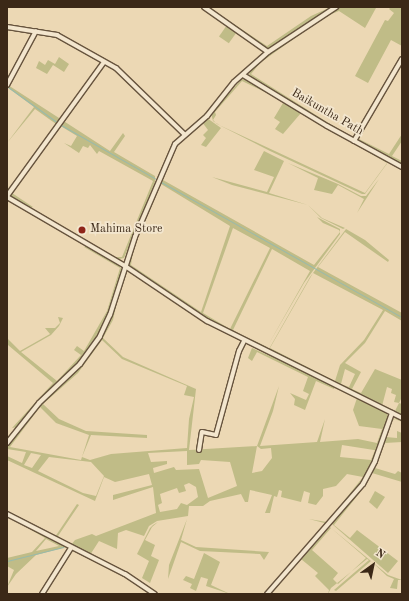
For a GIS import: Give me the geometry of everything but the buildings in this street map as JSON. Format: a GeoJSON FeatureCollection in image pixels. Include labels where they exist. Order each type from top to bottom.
{"type":"FeatureCollection","features":[{"type":"Feature","properties":{"kind":"street"},"geometry":{"type":"LineString","coordinates":[[204,7],[268,52]]}},
{"type":"Feature","properties":{"kind":"street"},"geometry":{"type":"LineString","coordinates":[[7,443],[31,412],[72,374],[94,347],[110,315],[125,266],[168,156],[184,134],[206,116],[243,75],[268,52],[336,7]]}},
{"type":"Feature","properties":{"kind":"street"},"geometry":{"type":"LineString","coordinates":[[7,27],[57,35],[124,74],[184,134]]}},
{"type":"Feature","properties":{"kind":"street"},"geometry":{"type":"LineString","coordinates":[[7,85],[36,31]]}},
{"type":"Feature","properties":{"kind":"street"},"geometry":{"type":"LineString","coordinates":[[354,141],[402,59]]}},
{"type":"Feature","properties":{"kind":"street"},"geometry":{"type":"LineString","coordinates":[[104,62],[7,197],[125,266],[203,319],[244,341],[402,418]]}},
{"type":"Feature","properties":{"kind":"street","name":"Baikuntha Path"},"geometry":{"type":"LineString","coordinates":[[243,75],[354,141],[402,167]]}},
{"type":"Feature","properties":{"kind":"street"},"geometry":{"type":"LineString","coordinates":[[199,450],[202,432],[216,435],[239,350],[244,341]]}},
{"type":"Feature","properties":{"kind":"street"},"geometry":{"type":"LineString","coordinates":[[267,594],[363,484],[375,461],[392,413]]}},
{"type":"Feature","properties":{"kind":"street"},"geometry":{"type":"LineString","coordinates":[[7,514],[131,578],[155,594]]}},
{"type":"Feature","properties":{"kind":"street"},"geometry":{"type":"LineString","coordinates":[[42,594],[71,548]]}},
{"type":"Feature","properties":{"kind":"shaded area"},"geometry":{"type":"Polygon","coordinates":[[[208,7],[267,46],[311,16],[331,7],[268,49],[208,7]]]}},
{"type":"Feature","properties":{"kind":"shaded area"},"geometry":{"type":"Polygon","coordinates":[[[341,7],[376,8],[365,28],[339,11],[324,17],[260,63],[251,74],[354,139],[257,82],[249,74],[252,69],[278,47],[329,12],[341,7]]]}},
{"type":"Feature","properties":{"kind":"shaded area"},"geometry":{"type":"Polygon","coordinates":[[[391,7],[402,7],[402,46],[391,40],[368,83],[355,76],[385,20],[388,21],[394,13],[389,9],[391,7]]]}},
{"type":"Feature","properties":{"kind":"shaded area"},"geometry":{"type":"Polygon","coordinates":[[[227,25],[237,32],[229,43],[219,36],[227,25]]]}},
{"type":"Feature","properties":{"kind":"shaded area"},"geometry":{"type":"Polygon","coordinates":[[[59,57],[69,64],[64,72],[53,65],[47,74],[36,68],[39,61],[45,65],[48,60],[55,64],[59,57]]]}},
{"type":"Feature","properties":{"kind":"shaded area"},"geometry":{"type":"Polygon","coordinates":[[[242,79],[247,80],[269,94],[242,81],[215,112],[216,115],[213,120],[216,123],[213,121],[211,113],[242,79]]]}},
{"type":"Feature","properties":{"kind":"shaded area"},"geometry":{"type":"Polygon","coordinates":[[[8,85],[110,151],[123,133],[125,136],[114,152],[155,176],[155,182],[124,258],[119,259],[113,257],[122,257],[153,181],[99,151],[97,154],[90,145],[88,148],[83,146],[79,153],[64,143],[71,146],[77,136],[59,125],[12,193],[33,207],[29,208],[7,194],[56,124],[35,109],[7,143],[34,107],[7,87],[8,85]]]}},
{"type":"Feature","properties":{"kind":"shaded area"},"geometry":{"type":"Polygon","coordinates":[[[283,103],[301,113],[283,134],[275,129],[280,122],[274,118],[283,103]]]}},
{"type":"Feature","properties":{"kind":"shaded area"},"geometry":{"type":"Polygon","coordinates":[[[207,118],[221,128],[206,147],[201,145],[206,138],[203,135],[208,130],[202,122],[207,118]]]}},
{"type":"Feature","properties":{"kind":"shaded area"},"geometry":{"type":"Polygon","coordinates":[[[318,123],[386,160],[387,163],[318,123]]]}},
{"type":"Feature","properties":{"kind":"shaded area"},"geometry":{"type":"Polygon","coordinates":[[[220,125],[365,193],[387,164],[365,194],[362,194],[270,151],[220,125]]]}},
{"type":"Feature","properties":{"kind":"shaded area"},"geometry":{"type":"Polygon","coordinates":[[[361,131],[359,139],[389,154],[402,134],[402,141],[392,156],[402,161],[402,165],[358,140],[361,131]]]}},
{"type":"Feature","properties":{"kind":"shaded area"},"geometry":{"type":"Polygon","coordinates":[[[264,151],[284,161],[269,193],[308,205],[232,185],[212,177],[267,192],[274,177],[254,170],[264,151]]]}},
{"type":"Feature","properties":{"kind":"shaded area"},"geometry":{"type":"Polygon","coordinates":[[[288,163],[338,184],[361,196],[366,196],[379,179],[357,213],[364,199],[338,185],[332,194],[314,190],[318,178],[288,163]]]}},
{"type":"Feature","properties":{"kind":"shaded area"},"geometry":{"type":"Polygon","coordinates":[[[163,180],[314,265],[340,232],[304,283],[267,347],[310,271],[272,249],[233,330],[249,339],[202,316],[136,272],[129,264],[133,251],[131,265],[201,312],[230,226],[161,184],[163,180]],[[233,228],[203,313],[230,329],[270,248],[233,228]]]}},
{"type":"Feature","properties":{"kind":"shaded area"},"geometry":{"type":"Polygon","coordinates":[[[308,205],[322,218],[345,228],[343,229],[321,218],[308,205]]]}},
{"type":"Feature","properties":{"kind":"shaded area"},"geometry":{"type":"Polygon","coordinates":[[[317,217],[340,229],[340,232],[339,230],[323,223],[317,217]]]}},
{"type":"Feature","properties":{"kind":"shaded area"},"geometry":{"type":"Polygon","coordinates":[[[346,229],[365,240],[389,260],[388,262],[345,232],[318,267],[402,313],[402,321],[385,311],[365,343],[345,363],[361,372],[352,389],[361,393],[375,369],[402,380],[402,397],[399,403],[394,402],[396,395],[391,393],[392,389],[387,387],[382,406],[269,349],[310,277],[346,229]],[[313,273],[270,348],[335,381],[340,365],[364,340],[383,310],[313,273]],[[345,369],[341,384],[349,387],[355,374],[345,369]]]}},
{"type":"Feature","properties":{"kind":"shaded area"},"geometry":{"type":"Polygon","coordinates":[[[86,246],[119,266],[122,270],[110,312],[95,339],[73,369],[36,403],[17,427],[12,428],[53,383],[8,345],[7,338],[20,351],[50,334],[45,328],[55,328],[60,323],[58,317],[63,318],[59,326],[51,335],[21,352],[57,381],[81,355],[74,350],[77,346],[84,351],[107,311],[120,268],[84,247],[86,246]]]}},
{"type":"Feature","properties":{"kind":"shaded area"},"geometry":{"type":"Polygon","coordinates":[[[119,293],[113,320],[103,338],[123,357],[196,389],[189,450],[257,446],[279,386],[273,411],[260,446],[317,442],[325,419],[320,442],[358,439],[377,443],[382,429],[359,426],[353,410],[357,398],[387,413],[388,418],[369,469],[353,493],[328,524],[309,519],[327,522],[363,477],[347,474],[336,486],[323,489],[323,496],[316,505],[308,503],[310,493],[304,491],[301,502],[281,497],[282,491],[279,490],[277,497],[274,496],[270,513],[265,513],[272,495],[250,490],[248,502],[245,502],[241,494],[210,501],[203,506],[189,506],[188,516],[157,521],[149,526],[144,536],[126,530],[118,533],[117,549],[99,541],[90,555],[71,545],[75,540],[92,534],[96,536],[156,513],[153,487],[113,500],[113,495],[152,485],[149,474],[115,482],[104,477],[95,501],[7,460],[7,456],[22,463],[26,452],[7,449],[7,445],[32,413],[73,375],[86,359],[109,323],[119,293]],[[102,340],[78,373],[43,404],[59,419],[86,431],[147,435],[147,438],[91,435],[82,457],[90,460],[111,454],[187,448],[189,419],[194,397],[184,395],[187,386],[122,359],[102,340]],[[40,407],[10,447],[81,460],[89,435],[56,423],[40,407]],[[342,445],[340,457],[371,460],[375,450],[342,445]],[[257,446],[252,473],[262,471],[272,458],[271,448],[261,449],[257,446]],[[187,451],[148,453],[151,462],[167,461],[167,464],[153,468],[154,473],[174,467],[176,470],[199,469],[208,498],[237,486],[230,462],[201,460],[199,464],[187,465],[187,451]],[[31,453],[24,465],[32,468],[41,455],[31,453]],[[49,457],[38,471],[83,493],[96,496],[104,476],[91,462],[49,457]],[[189,483],[184,485],[186,491],[179,493],[177,488],[160,494],[162,503],[158,505],[160,512],[177,509],[181,503],[187,505],[198,497],[196,487],[189,483]]]}},
{"type":"Feature","properties":{"kind":"shaded area"},"geometry":{"type":"Polygon","coordinates":[[[251,339],[267,347],[265,348],[251,339]]]}},
{"type":"Feature","properties":{"kind":"shaded area"},"geometry":{"type":"Polygon","coordinates":[[[252,348],[335,387],[334,389],[316,381],[305,410],[294,405],[295,399],[290,393],[306,400],[309,394],[303,391],[308,377],[257,352],[252,361],[248,358],[252,348]]]}},
{"type":"Feature","properties":{"kind":"shaded area"},"geometry":{"type":"Polygon","coordinates":[[[399,403],[402,404],[402,416],[395,411],[399,403]]]}},
{"type":"Feature","properties":{"kind":"shaded area"},"geometry":{"type":"Polygon","coordinates":[[[396,418],[402,422],[395,419],[392,421],[386,437],[397,438],[397,431],[402,433],[402,442],[385,443],[375,468],[395,474],[398,471],[402,473],[402,482],[372,473],[358,495],[334,525],[350,538],[357,530],[398,561],[388,573],[332,524],[364,483],[391,420],[396,418]]]}},
{"type":"Feature","properties":{"kind":"shaded area"},"geometry":{"type":"Polygon","coordinates":[[[375,491],[385,497],[377,509],[369,502],[375,491]]]}},
{"type":"Feature","properties":{"kind":"shaded area"},"geometry":{"type":"Polygon","coordinates":[[[77,504],[79,505],[58,536],[64,542],[7,513],[7,511],[55,537],[77,504]]]}},
{"type":"Feature","properties":{"kind":"shaded area"},"geometry":{"type":"Polygon","coordinates":[[[7,516],[66,547],[36,555],[16,574],[7,587],[14,570],[7,566],[7,558],[32,552],[45,538],[7,516]],[[46,539],[36,551],[59,546],[46,539]]]}},
{"type":"Feature","properties":{"kind":"shaded area"},"geometry":{"type":"Polygon","coordinates":[[[187,519],[181,540],[196,547],[269,552],[264,560],[260,554],[200,551],[181,542],[168,579],[169,565],[187,519]]]}},
{"type":"Feature","properties":{"kind":"shaded area"},"geometry":{"type":"Polygon","coordinates":[[[158,522],[152,527],[145,540],[155,545],[151,556],[159,560],[150,583],[142,578],[149,561],[137,554],[150,528],[158,522]]]}},
{"type":"Feature","properties":{"kind":"shaded area"},"geometry":{"type":"Polygon","coordinates":[[[330,527],[331,528],[312,550],[338,573],[333,579],[337,583],[331,588],[328,594],[329,590],[315,576],[318,573],[301,559],[330,527]]]}},
{"type":"Feature","properties":{"kind":"shaded area"},"geometry":{"type":"Polygon","coordinates":[[[331,528],[388,575],[402,580],[398,580],[397,589],[390,588],[394,579],[387,576],[371,561],[336,591],[334,590],[369,560],[367,559],[351,572],[366,558],[331,528]]]}},
{"type":"Feature","properties":{"kind":"shaded area"},"geometry":{"type":"Polygon","coordinates":[[[204,553],[220,562],[211,585],[230,594],[206,586],[208,579],[201,577],[196,591],[190,588],[192,584],[183,580],[186,576],[194,579],[204,553]]]}},
{"type":"Feature","properties":{"kind":"waterway"},"geometry":{"type":"LineString","coordinates":[[8,87],[58,123]]}},
{"type":"Feature","properties":{"kind":"waterway"},"geometry":{"type":"LineString","coordinates":[[61,125],[156,179]]}},
{"type":"Feature","properties":{"kind":"waterway"},"geometry":{"type":"LineString","coordinates":[[161,182],[402,317]]}},
{"type":"Feature","properties":{"kind":"waterway"},"geometry":{"type":"LineString","coordinates":[[7,561],[63,547]]}},
{"type":"Feature","properties":{"kind":"place","name":"Mahima Store"},"geometry":{"type":"Point","coordinates":[82,230]}}]}
